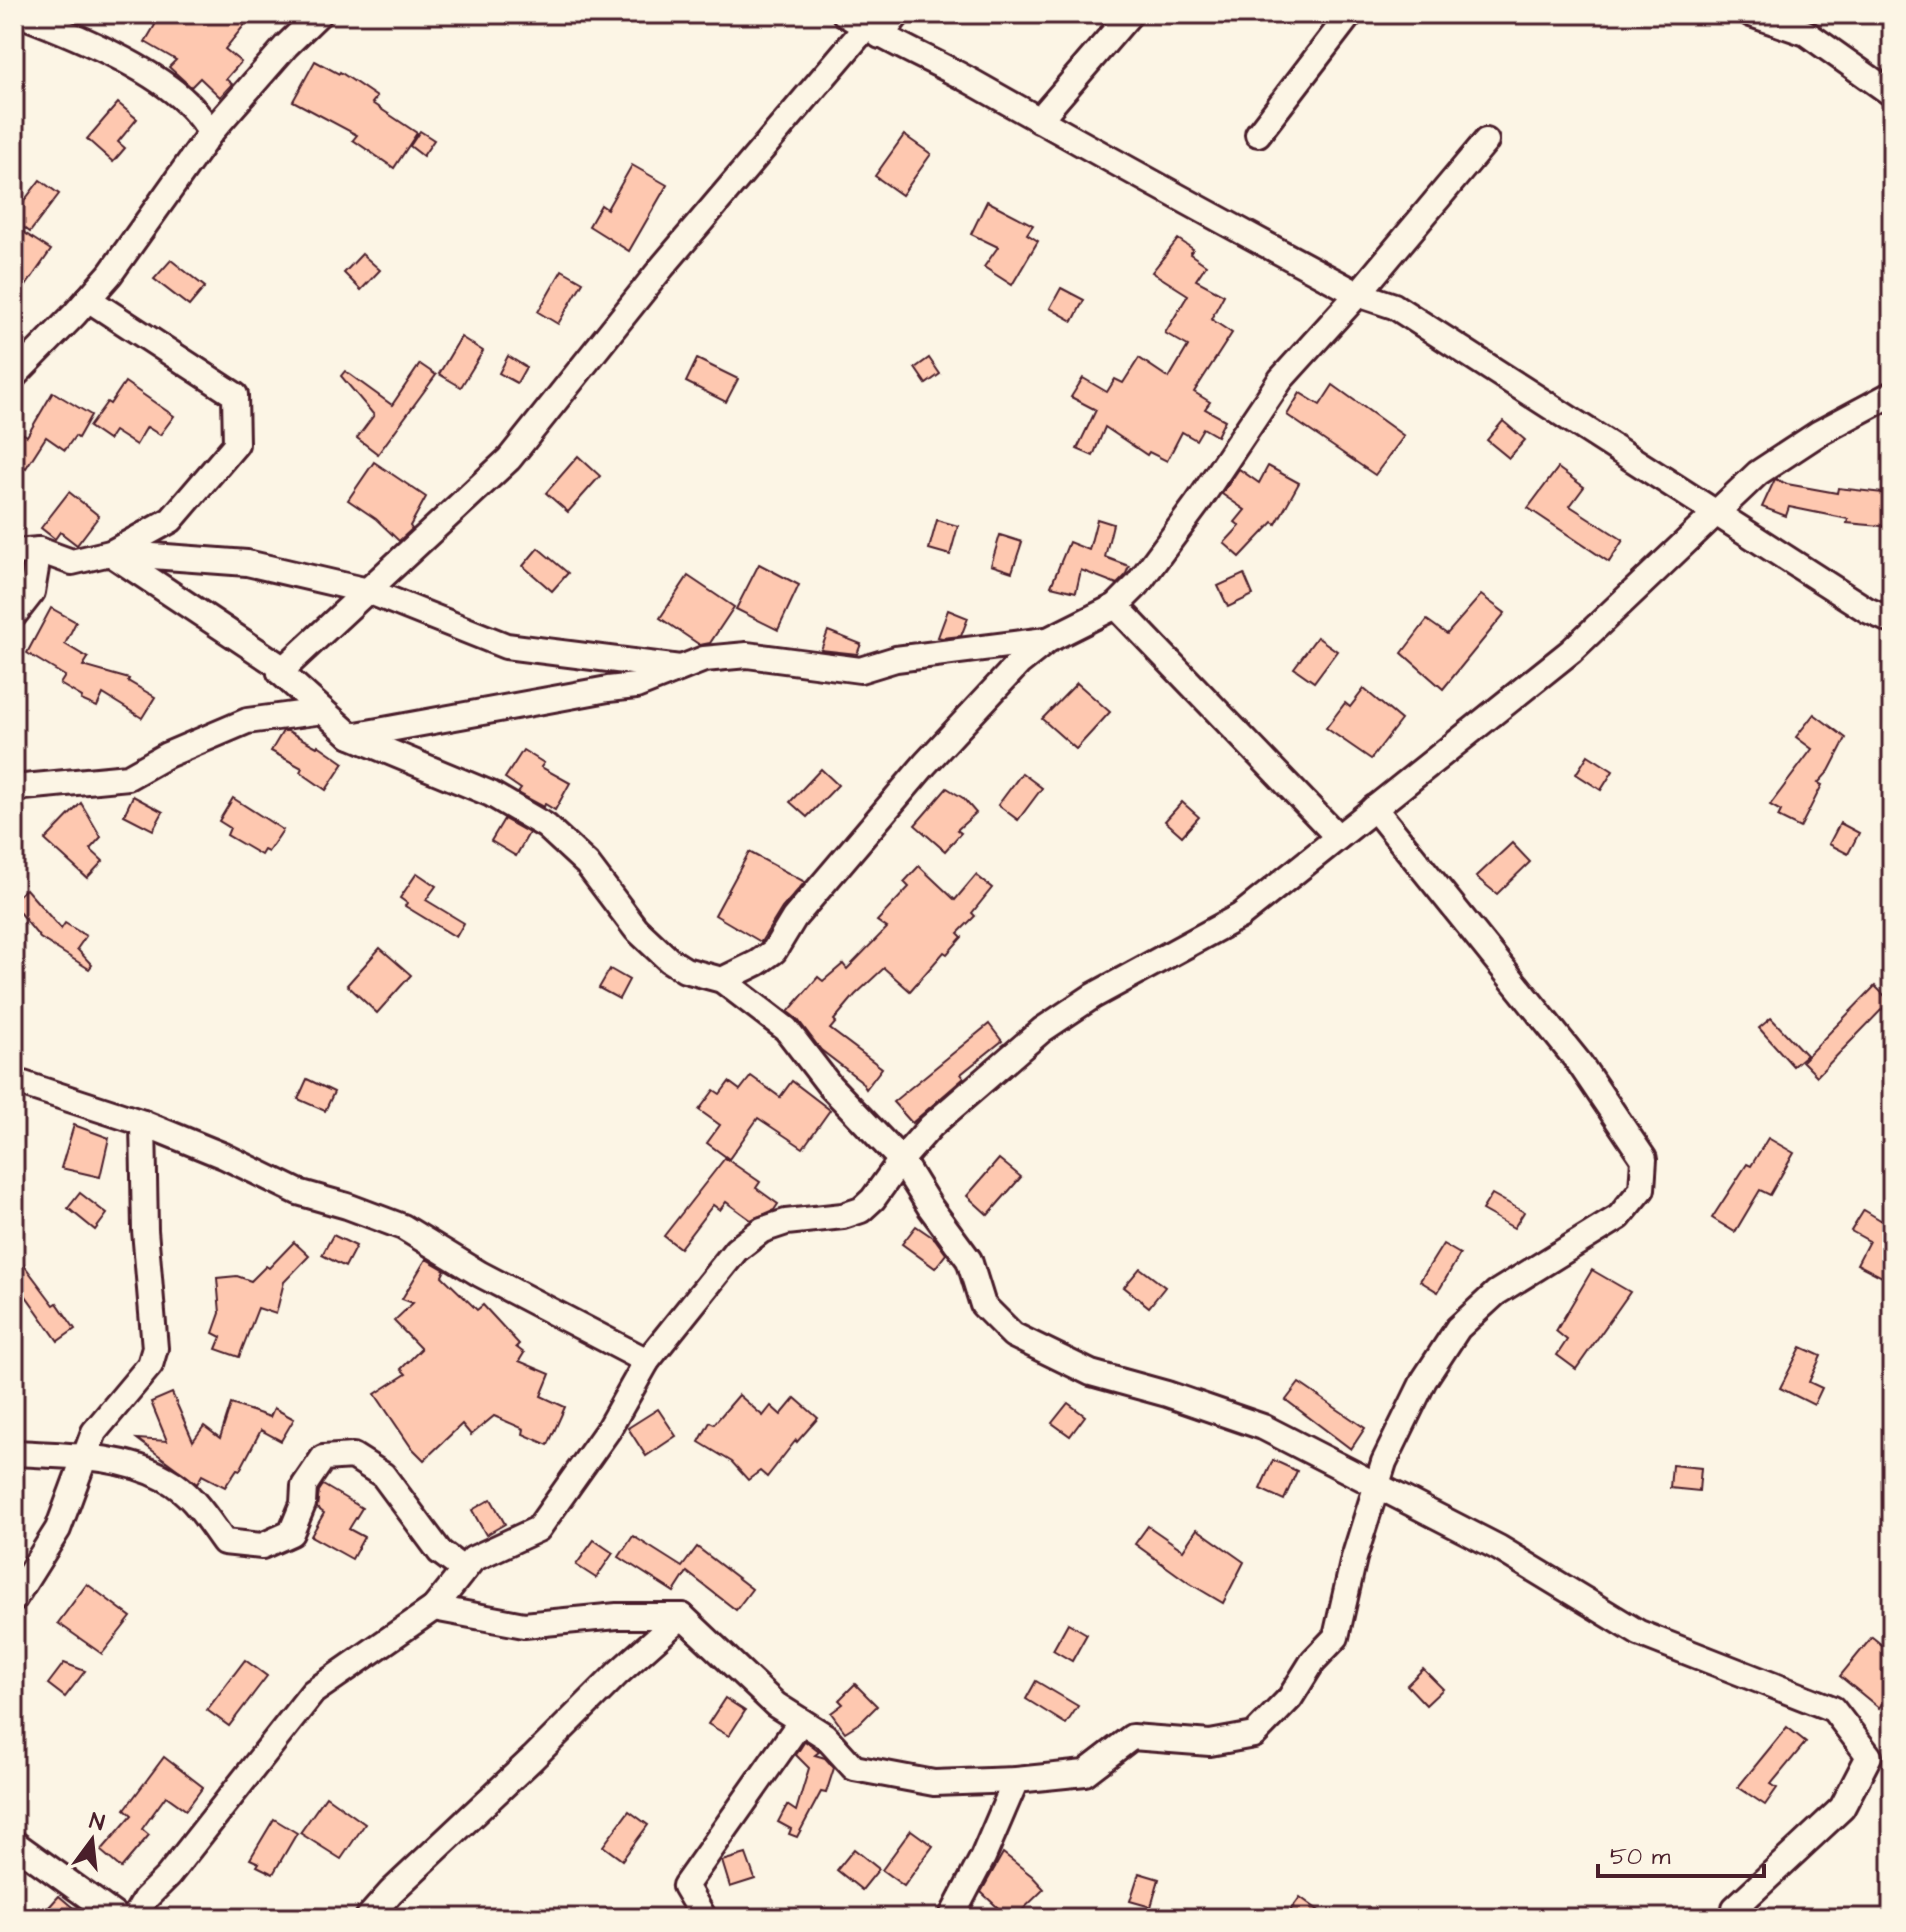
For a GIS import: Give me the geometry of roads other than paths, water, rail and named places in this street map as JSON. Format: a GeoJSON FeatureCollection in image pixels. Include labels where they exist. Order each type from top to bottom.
{"type":"FeatureCollection","features":[{"type":"Feature","properties":{"kind":"street"},"geometry":{"type":"LineString","coordinates":[[19,14],[87,43],[165,85],[189,103],[211,132]]}},
{"type":"Feature","properties":{"kind":"street"},"geometry":{"type":"LineString","coordinates":[[14,376],[110,274],[211,132],[286,46],[319,14]]}},
{"type":"Feature","properties":{"kind":"street"},"geometry":{"type":"LineString","coordinates":[[280,672],[509,459],[663,266],[864,26],[898,14]]}},
{"type":"Feature","properties":{"kind":"street"},"geometry":{"type":"LineString","coordinates":[[1039,120],[1130,14]]}},
{"type":"Feature","properties":{"kind":"street"},"geometry":{"type":"LineString","coordinates":[[1258,134],[1350,14]]}},
{"type":"Feature","properties":{"kind":"street"},"geometry":{"type":"LineString","coordinates":[[1751,14],[1806,33],[1892,94]]}},
{"type":"Feature","properties":{"kind":"street"},"geometry":{"type":"LineString","coordinates":[[864,26],[961,75],[1358,294],[1394,306],[1867,610],[1892,621]]}},
{"type":"Feature","properties":{"kind":"street"},"geometry":{"type":"LineString","coordinates":[[722,980],[774,951],[794,918],[925,764],[1019,663],[1048,640],[1116,606],[1137,585],[1197,504],[1281,379],[1358,294],[1486,141]]}},
{"type":"Feature","properties":{"kind":"street"},"geometry":{"type":"LineString","coordinates":[[14,552],[39,550],[72,562],[110,553],[171,520],[236,444],[235,395],[88,299]]}},
{"type":"Feature","properties":{"kind":"street"},"geometry":{"type":"LineString","coordinates":[[134,1918],[145,1899],[168,1876],[313,1692],[434,1608],[473,1559],[538,1529],[608,1430],[647,1361],[736,1250],[762,1230],[786,1222],[843,1216],[861,1210],[873,1199],[901,1160],[955,1103],[1042,1030],[1093,996],[1240,916],[1571,651],[1758,473],[1819,433],[1892,394]]}},
{"type":"Feature","properties":{"kind":"street"},"geometry":{"type":"LineString","coordinates":[[14,615],[32,592],[39,550]]}},
{"type":"Feature","properties":{"kind":"street"},"geometry":{"type":"LineString","coordinates":[[110,553],[247,563],[368,591],[506,646],[680,668]]}},
{"type":"Feature","properties":{"kind":"street"},"geometry":{"type":"LineString","coordinates":[[110,553],[281,667],[280,672]]}},
{"type":"Feature","properties":{"kind":"street"},"geometry":{"type":"LineString","coordinates":[[1116,606],[1338,837]]}},
{"type":"Feature","properties":{"kind":"street"},"geometry":{"type":"LineString","coordinates":[[351,736],[636,686],[704,659],[747,655],[860,670],[896,659],[1048,640]]}},
{"type":"Feature","properties":{"kind":"street"},"geometry":{"type":"LineString","coordinates":[[280,672],[351,736],[491,794],[546,826],[587,864],[636,929],[669,960],[685,970],[722,980],[786,1029],[830,1086],[901,1160],[930,1207],[969,1260],[983,1305],[1013,1335],[1091,1373],[1167,1394],[1263,1427],[1499,1548],[1639,1633],[1833,1709],[1869,1756],[1842,1808],[1735,1908]]}},
{"type":"Feature","properties":{"kind":"street"},"geometry":{"type":"LineString","coordinates":[[14,788],[128,777],[167,755],[247,721],[323,711]]}},
{"type":"Feature","properties":{"kind":"street"},"geometry":{"type":"LineString","coordinates":[[434,1608],[524,1625],[617,1616],[682,1616],[776,1705],[825,1736],[854,1768],[934,1783],[1016,1780],[1085,1773],[1132,1737],[1210,1743],[1254,1735],[1290,1698],[1313,1661],[1336,1637],[1354,1558],[1384,1462],[1424,1380],[1458,1328],[1496,1293],[1619,1217],[1642,1189],[1644,1159],[1580,1064],[1374,808]]}},
{"type":"Feature","properties":{"kind":"street"},"geometry":{"type":"LineString","coordinates":[[14,1081],[143,1123],[224,1156],[298,1192],[403,1227],[480,1274],[647,1361]]}},
{"type":"Feature","properties":{"kind":"street"},"geometry":{"type":"LineString","coordinates":[[14,1599],[58,1529],[94,1432],[150,1365],[155,1348],[145,1230],[143,1123]]}},
{"type":"Feature","properties":{"kind":"street"},"geometry":{"type":"LineString","coordinates":[[14,1453],[85,1457],[125,1464],[167,1479],[200,1508],[224,1542],[262,1546],[291,1533],[303,1504],[304,1486],[323,1458],[353,1456],[383,1475],[440,1552],[464,1570]]}},
{"type":"Feature","properties":{"kind":"street"},"geometry":{"type":"LineString","coordinates":[[368,1918],[391,1892],[618,1673],[682,1616]]}},
{"type":"Feature","properties":{"kind":"street"},"geometry":{"type":"LineString","coordinates":[[704,1918],[685,1886],[801,1721]]}},
{"type":"Feature","properties":{"kind":"street"},"geometry":{"type":"LineString","coordinates":[[951,1918],[983,1857],[1016,1780]]}},
{"type":"Feature","properties":{"kind":"street"},"geometry":{"type":"LineString","coordinates":[[14,1843],[118,1918]]}}]}
